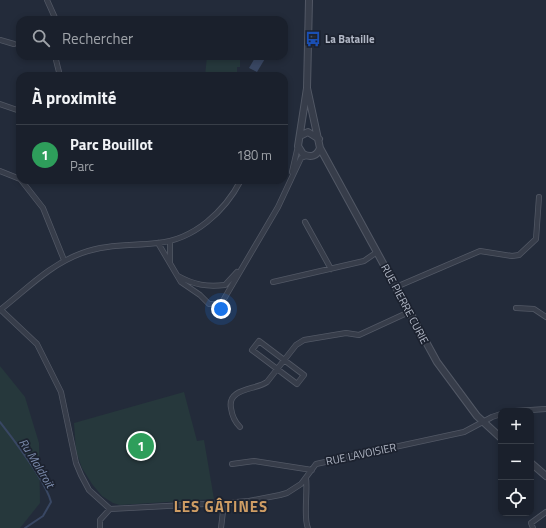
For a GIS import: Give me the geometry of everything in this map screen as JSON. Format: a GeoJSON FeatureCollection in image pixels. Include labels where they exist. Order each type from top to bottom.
{"type":"FeatureCollection","features":[{"type":"Feature","properties":{"kind":"street"},"geometry":{"type":"LineString","coordinates":[[47,0],[54,16]]}},
{"type":"Feature","properties":{"kind":"street","name":"RUE PIERRE CURIE"},"geometry":{"type":"LineString","coordinates":[[298,146],[307,88],[310,0]]}},
{"type":"Feature","properties":{"kind":"street"},"geometry":{"type":"LineString","coordinates":[[0,40],[14,44]]}},
{"type":"Feature","properties":{"kind":"street"},"geometry":{"type":"LineString","coordinates":[[56,60],[59,72]]}},
{"type":"Feature","properties":{"kind":"street","name":"RUE PIERRE CURIE"},"geometry":{"type":"LineString","coordinates":[[307,88],[320,148],[409,312],[439,366],[456,391],[498,435]]}},
{"type":"Feature","properties":{"kind":"street"},"geometry":{"type":"LineString","coordinates":[[0,104],[16,110]]}},
{"type":"Feature","properties":{"kind":"street"},"geometry":{"type":"LineString","coordinates":[[300,136],[304,132],[308,132],[319,140]]}},
{"type":"Feature","properties":{"kind":"street"},"geometry":{"type":"LineString","coordinates":[[298,146],[300,152],[306,156]]}},
{"type":"Feature","properties":{"kind":"street"},"geometry":{"type":"LineString","coordinates":[[290,178],[298,146]]}},
{"type":"Feature","properties":{"kind":"street"},"geometry":{"type":"LineString","coordinates":[[315,155],[320,148]]}},
{"type":"Feature","properties":{"kind":"street"},"geometry":{"type":"LineString","coordinates":[[288,182],[301,158],[315,155],[327,159]]}},
{"type":"Feature","properties":{"kind":"street"},"geometry":{"type":"LineString","coordinates":[[0,171],[16,178]]}},
{"type":"Feature","properties":{"kind":"street"},"geometry":{"type":"LineString","coordinates":[[23,184],[43,208],[64,260]]}},
{"type":"Feature","properties":{"kind":"street"},"geometry":{"type":"LineString","coordinates":[[100,528],[100,520],[110,508],[90,490],[81,475],[76,463],[61,392],[36,344],[0,310],[45,272],[64,260],[83,252],[107,246],[170,241],[202,226],[221,210],[234,194],[239,184]]}},
{"type":"Feature","properties":{"kind":"street"},"geometry":{"type":"LineString","coordinates":[[158,243],[181,282],[200,295],[209,304],[216,306],[221,304],[241,268],[271,220],[287,184]]}},
{"type":"Feature","properties":{"kind":"street"},"geometry":{"type":"LineString","coordinates":[[396,287],[480,251],[512,256],[519,255],[536,239],[539,197]]}},
{"type":"Feature","properties":{"kind":"street"},"geometry":{"type":"LineString","coordinates":[[305,222],[331,269]]}},
{"type":"Feature","properties":{"kind":"street"},"geometry":{"type":"LineString","coordinates":[[170,241],[170,263]]}},
{"type":"Feature","properties":{"kind":"street"},"geometry":{"type":"LineString","coordinates":[[273,282],[364,261],[377,252]]}},
{"type":"Feature","properties":{"kind":"street"},"geometry":{"type":"LineString","coordinates":[[176,275],[192,283],[209,287],[225,285],[241,268]]}},
{"type":"Feature","properties":{"kind":"street"},"geometry":{"type":"LineString","coordinates":[[516,308],[534,309],[546,318]]}},
{"type":"Feature","properties":{"kind":"street"},"geometry":{"type":"LineString","coordinates":[[240,427],[234,420],[230,405],[232,397],[237,393],[261,387],[278,369],[296,344],[304,340],[346,333],[359,335],[409,312]]}},
{"type":"Feature","properties":{"kind":"street"},"geometry":{"type":"LineString","coordinates":[[259,341],[304,375],[297,384],[278,369],[252,350],[259,341]]}},
{"type":"Feature","properties":{"kind":"street"},"geometry":{"type":"LineString","coordinates":[[534,410],[546,409]]}},
{"type":"Feature","properties":{"kind":"street","name":"RUE LAVOISIER"},"geometry":{"type":"LineString","coordinates":[[110,508],[249,501],[287,493],[301,484],[316,464],[464,432],[498,415]]}},
{"type":"Feature","properties":{"kind":"street"},"geometry":{"type":"LineString","coordinates":[[232,464],[254,461],[312,470]]}},
{"type":"Feature","properties":{"kind":"street"},"geometry":{"type":"LineString","coordinates":[[534,466],[546,476]]}},
{"type":"Feature","properties":{"kind":"street"},"geometry":{"type":"LineString","coordinates":[[306,478],[308,488],[306,520],[308,528]]}},
{"type":"Feature","properties":{"kind":"street"},"geometry":{"type":"LineString","coordinates":[[221,528],[224,503]]}},
{"type":"Feature","properties":{"kind":"street"},"geometry":{"type":"LineString","coordinates":[[532,528],[531,523],[546,512]]}},
{"type":"Feature","properties":{"kind":"shaded area"},"geometry":{"type":"Polygon","coordinates":[[[207,60],[240,60],[240,67],[237,67],[237,72],[205,72],[207,60]]]}},
{"type":"Feature","properties":{"kind":"shaded area"},"geometry":{"type":"Polygon","coordinates":[[[0,366],[25,397],[39,443],[40,503],[20,528],[0,528],[0,366]]]}},
{"type":"Feature","properties":{"kind":"shaded area"},"geometry":{"type":"Polygon","coordinates":[[[184,392],[197,441],[204,440],[214,499],[120,505],[113,503],[102,496],[82,468],[76,451],[74,423],[184,392]]]}},
{"type":"Feature","properties":{"kind":"water"},"geometry":{"type":"Polygon","coordinates":[[[254,60],[264,60],[257,72],[249,68],[254,60]]]}},
{"type":"Feature","properties":{"kind":"waterway","name":"Ru Maldroit"},"geometry":{"type":"LineString","coordinates":[[0,422],[36,472],[43,483],[51,502],[43,516],[25,528]]}},
{"type":"Feature","properties":{"kind":"place","name":"La Bataille"},"geometry":{"type":"Point","coordinates":[313,39]}},
{"type":"Feature","properties":{"kind":"place","name":"Parc Bouillot"},"geometry":{"type":"Point","coordinates":[141,446]}},
{"type":"Feature","properties":{"kind":"district","name":"LES GÂTINES"},"geometry":{"type":"Point","coordinates":[221,506]}}]}
